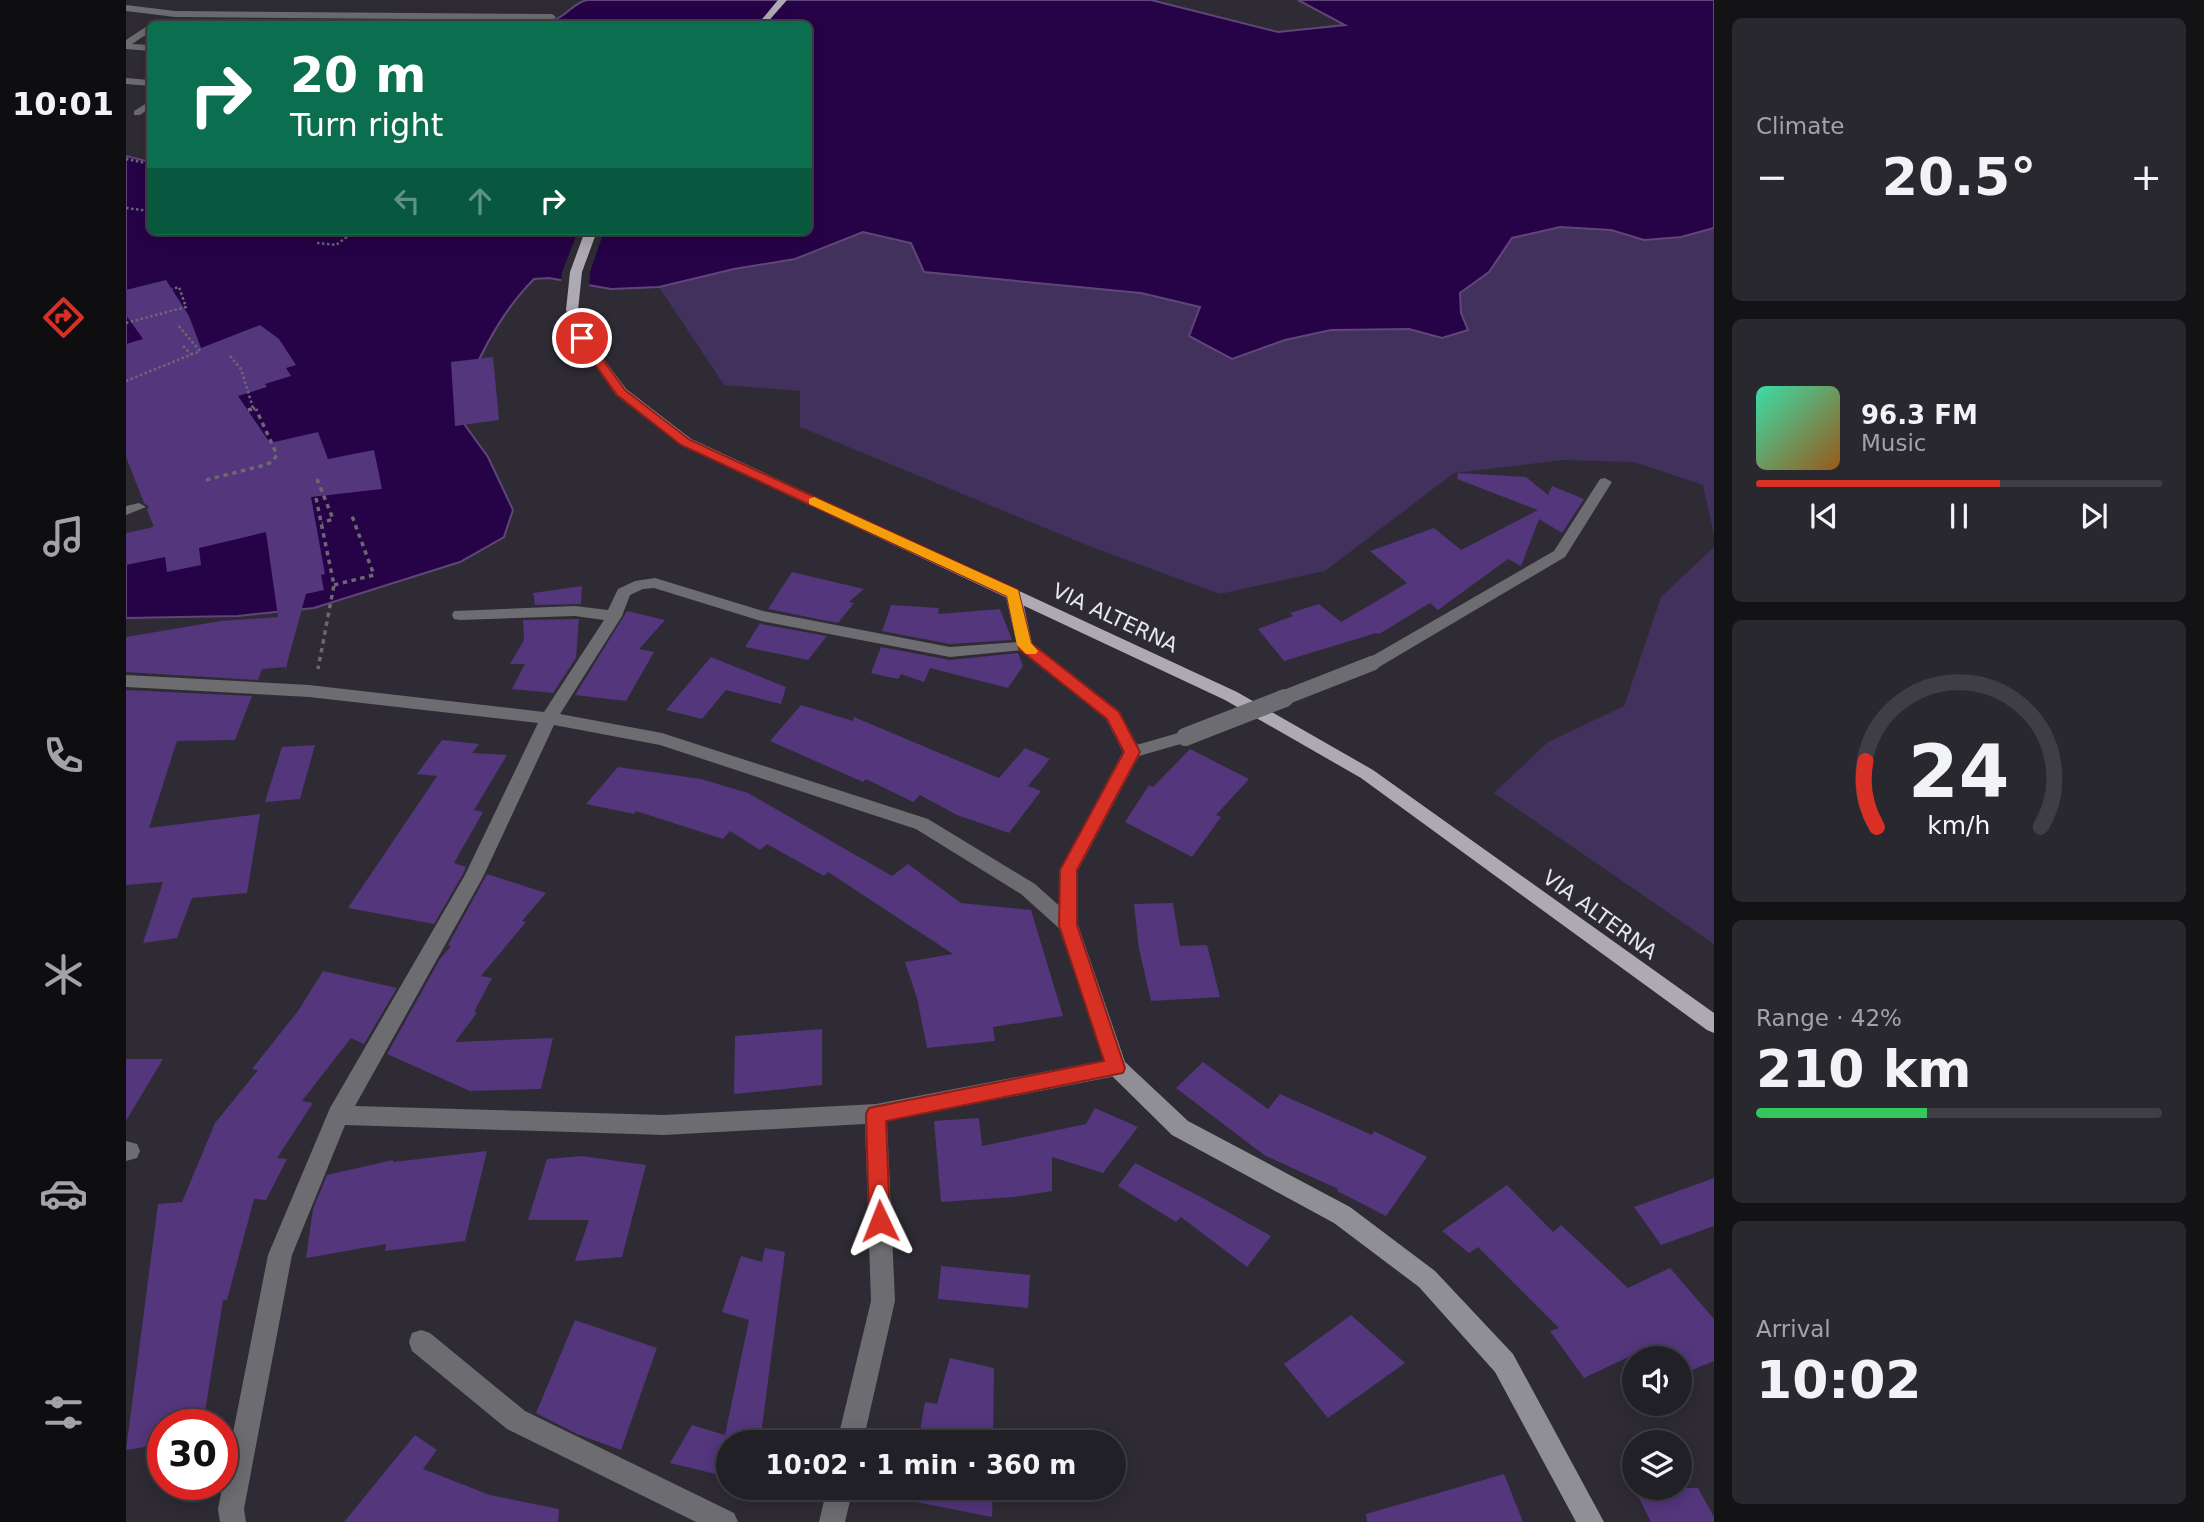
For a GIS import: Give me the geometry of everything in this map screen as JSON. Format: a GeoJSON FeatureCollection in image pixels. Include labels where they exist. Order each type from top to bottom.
{"type":"FeatureCollection","features":[{"type":"Feature","properties":{"kind":"main road"},"geometry":{"type":"LineString","coordinates":[[765,21],[783,0]]}},
{"type":"Feature","properties":{"kind":"main road","name":"VIA ALTERNA"},"geometry":{"type":"LineString","coordinates":[[590,235],[576,272],[572,310],[582,338],[621,393],[686,442],[1231,696],[1367,774],[1714,1024]]}},
{"type":"Feature","properties":{"kind":"main road"},"geometry":{"type":"LineString","coordinates":[[1013,593],[1024,645],[1113,715],[1132,752],[1069,870],[1068,925],[1116,1068],[1180,1128],[1342,1215],[1426,1279],[1504,1363],[1591,1522]]}},
{"type":"Feature","properties":{"kind":"street"},"geometry":{"type":"LineString","coordinates":[[126,8],[175,14],[394,20],[462,16],[552,17]]}},
{"type":"Feature","properties":{"kind":"street"},"geometry":{"type":"LineString","coordinates":[[162,21],[175,14]]}},
{"type":"Feature","properties":{"kind":"street"},"geometry":{"type":"LineString","coordinates":[[458,21],[462,16]]}},
{"type":"Feature","properties":{"kind":"street"},"geometry":{"type":"LineString","coordinates":[[126,45],[147,30]]}},
{"type":"Feature","properties":{"kind":"street"},"geometry":{"type":"LineString","coordinates":[[126,45],[147,48]]}},
{"type":"Feature","properties":{"kind":"street"},"geometry":{"type":"LineString","coordinates":[[126,81],[147,83]]}},
{"type":"Feature","properties":{"kind":"street"},"geometry":{"type":"LineString","coordinates":[[137,113],[147,106]]}},
{"type":"Feature","properties":{"kind":"street"},"geometry":{"type":"LineString","coordinates":[[1132,752],[1185,737],[1373,663],[1560,554],[1605,482]]}},
{"type":"Feature","properties":{"kind":"street"},"geometry":{"type":"LineString","coordinates":[[233,1522],[231,1509],[279,1255],[338,1115],[474,877],[549,718],[614,616],[623,592],[640,584],[655,583],[761,616],[950,652],[1024,645]]}},
{"type":"Feature","properties":{"kind":"street"},"geometry":{"type":"LineString","coordinates":[[460,615],[575,611],[614,616]]}},
{"type":"Feature","properties":{"kind":"street"},"geometry":{"type":"LineString","coordinates":[[126,681],[310,691],[549,718],[662,739],[922,824],[1028,888],[1068,925]]}},
{"type":"Feature","properties":{"kind":"street"},"geometry":{"type":"LineString","coordinates":[[338,1115],[664,1125],[876,1114],[1116,1068]]}},
{"type":"Feature","properties":{"kind":"street"},"geometry":{"type":"LineString","coordinates":[[853,1430],[883,1301],[876,1114]]}},
{"type":"Feature","properties":{"kind":"street"},"geometry":{"type":"LineString","coordinates":[[421,1342],[516,1420],[725,1522]]}},
{"type":"Feature","properties":{"kind":"street"},"geometry":{"type":"LineString","coordinates":[[832,1522],[837,1500]]}},
{"type":"Feature","properties":{"kind":"path"},"geometry":{"type":"LineString","coordinates":[[126,159],[147,163]]}},
{"type":"Feature","properties":{"kind":"path"},"geometry":{"type":"LineString","coordinates":[[126,208],[147,211]]}},
{"type":"Feature","properties":{"kind":"path"},"geometry":{"type":"LineString","coordinates":[[317,243],[336,245],[350,235]]}},
{"type":"Feature","properties":{"kind":"path"},"geometry":{"type":"LineString","coordinates":[[126,323],[186,307],[179,287],[172,289]]}},
{"type":"Feature","properties":{"kind":"path"},"geometry":{"type":"LineString","coordinates":[[126,381],[200,351],[177,324]]}},
{"type":"Feature","properties":{"kind":"path"},"geometry":{"type":"LineString","coordinates":[[183,346],[191,354]]}},
{"type":"Feature","properties":{"kind":"path"},"geometry":{"type":"LineString","coordinates":[[206,481],[265,465],[272,462],[277,455],[256,408],[253,408],[241,369],[230,356]]}},
{"type":"Feature","properties":{"kind":"path"},"geometry":{"type":"LineString","coordinates":[[248,410],[253,408]]}},
{"type":"Feature","properties":{"kind":"path"},"geometry":{"type":"LineString","coordinates":[[317,479],[333,519],[322,523]]}},
{"type":"Feature","properties":{"kind":"path"},"geometry":{"type":"LineString","coordinates":[[316,498],[334,585],[318,670]]}},
{"type":"Feature","properties":{"kind":"path"},"geometry":{"type":"LineString","coordinates":[[334,585],[374,575],[352,516]]}},
{"type":"Feature","properties":{"kind":"path"},"geometry":{"type":"LineString","coordinates":[[324,590],[332,592]]}},
{"type":"Feature","properties":{"kind":"shaded area"},"geometry":{"type":"Polygon","coordinates":[[[587,0],[1151,0],[1278,32],[1345,25],[1298,0],[1714,0],[1714,228],[1681,237],[1644,240],[1611,230],[1560,227],[1512,238],[1489,272],[1460,293],[1461,313],[1468,330],[1442,338],[1409,329],[1331,330],[1285,340],[1232,359],[1189,336],[1200,307],[1141,293],[924,272],[911,243],[863,232],[795,259],[734,269],[659,287],[611,289],[549,278],[534,279],[514,302],[488,342],[465,393],[462,421],[488,457],[513,510],[504,537],[460,562],[314,608],[238,616],[126,618],[126,553],[175,508],[126,412],[126,156],[147,161],[147,235],[812,235],[812,21],[548,21],[587,0]]]}},
{"type":"Feature","properties":{"kind":"shaded area"},"geometry":{"type":"Polygon","coordinates":[[[1560,227],[1611,230],[1645,240],[1681,237],[1714,228],[1714,535],[1703,485],[1634,462],[1563,460],[1454,473],[1325,571],[1220,594],[1089,546],[800,427],[800,391],[724,385],[659,287],[734,269],[795,259],[863,232],[911,243],[974,277],[1141,293],[1200,307],[1285,340],[1331,330],[1409,329],[1442,338],[1468,330],[1461,313],[1460,293],[1489,272],[1512,238],[1560,227]]]}},
{"type":"Feature","properties":{"kind":"shaded area"},"geometry":{"type":"Polygon","coordinates":[[[1714,547],[1714,944],[1494,793],[1548,742],[1624,706],[1661,597],[1714,547]]]}},
{"type":"Feature","properties":{"kind":"pier"},"geometry":{"type":"Polygon","coordinates":[[[576,235],[603,235],[590,272],[589,289],[561,283],[562,272],[576,235]]]}},
{"type":"Feature","properties":{"kind":"building"},"geometry":{"type":"Polygon","coordinates":[[[166,280],[189,316],[201,348],[260,325],[279,339],[296,365],[286,368],[291,376],[238,396],[270,443],[318,432],[328,459],[374,450],[382,489],[311,497],[325,574],[321,575],[324,590],[306,594],[285,671],[285,667],[262,669],[258,680],[126,672],[126,637],[221,621],[278,617],[266,532],[199,548],[201,565],[167,572],[165,557],[126,565],[126,533],[154,527],[147,510],[149,506],[144,503],[126,457],[126,344],[143,339],[126,315],[126,290],[166,280]]]}},
{"type":"Feature","properties":{"kind":"building"},"geometry":{"type":"Polygon","coordinates":[[[493,357],[499,420],[455,426],[451,362],[493,357]]]}},
{"type":"Feature","properties":{"kind":"building"},"geometry":{"type":"Polygon","coordinates":[[[1458,473],[1526,477],[1548,495],[1552,486],[1584,499],[1562,533],[1539,519],[1521,566],[1508,559],[1438,610],[1430,603],[1379,634],[1284,661],[1258,629],[1293,616],[1290,613],[1319,604],[1341,622],[1407,583],[1370,551],[1434,528],[1461,550],[1538,510],[1457,479],[1458,473]]]}},
{"type":"Feature","properties":{"kind":"building"},"geometry":{"type":"Polygon","coordinates":[[[792,572],[864,589],[849,602],[854,603],[838,623],[768,609],[792,572]]]}},
{"type":"Feature","properties":{"kind":"building"},"geometry":{"type":"Polygon","coordinates":[[[582,586],[581,604],[535,605],[533,593],[582,586]]]}},
{"type":"Feature","properties":{"kind":"building"},"geometry":{"type":"Polygon","coordinates":[[[891,605],[939,608],[938,614],[1000,609],[1012,640],[950,644],[882,631],[891,605]]]}},
{"type":"Feature","properties":{"kind":"building"},"geometry":{"type":"Polygon","coordinates":[[[627,611],[665,620],[639,649],[654,652],[626,701],[575,695],[627,611]]]}},
{"type":"Feature","properties":{"kind":"building"},"geometry":{"type":"Polygon","coordinates":[[[579,619],[576,658],[553,693],[512,689],[525,664],[510,664],[524,640],[523,620],[579,619]]]}},
{"type":"Feature","properties":{"kind":"building"},"geometry":{"type":"Polygon","coordinates":[[[760,623],[827,636],[808,660],[745,647],[760,623]]]}},
{"type":"Feature","properties":{"kind":"building"},"geometry":{"type":"Polygon","coordinates":[[[881,647],[950,660],[1018,653],[1023,666],[1008,688],[930,668],[924,682],[901,674],[898,679],[871,673],[881,647]]]}},
{"type":"Feature","properties":{"kind":"building"},"geometry":{"type":"Polygon","coordinates":[[[711,657],[786,687],[781,704],[726,690],[702,719],[666,710],[711,657]]]}},
{"type":"Feature","properties":{"kind":"building"},"geometry":{"type":"Polygon","coordinates":[[[126,690],[252,696],[235,740],[177,741],[149,828],[260,814],[247,893],[192,898],[177,938],[143,943],[163,882],[126,885],[126,690]]]}},
{"type":"Feature","properties":{"kind":"building"},"geometry":{"type":"Polygon","coordinates":[[[801,705],[853,721],[854,717],[999,778],[1025,748],[1050,759],[1028,786],[1041,791],[1009,833],[957,815],[920,795],[913,802],[866,779],[863,782],[770,741],[801,705]]]}},
{"type":"Feature","properties":{"kind":"building"},"geometry":{"type":"Polygon","coordinates":[[[442,740],[479,744],[472,753],[507,755],[474,810],[483,812],[454,863],[466,867],[463,874],[434,924],[348,908],[437,776],[417,774],[442,740]]]}},
{"type":"Feature","properties":{"kind":"building"},"geometry":{"type":"Polygon","coordinates":[[[315,745],[300,799],[265,802],[282,747],[315,745]]]}},
{"type":"Feature","properties":{"kind":"building"},"geometry":{"type":"Polygon","coordinates":[[[1190,749],[1249,779],[1216,815],[1221,817],[1192,857],[1125,822],[1149,785],[1153,787],[1190,749]]]}},
{"type":"Feature","properties":{"kind":"building"},"geometry":{"type":"Polygon","coordinates":[[[618,767],[701,779],[748,793],[892,876],[908,864],[961,903],[1031,910],[1063,1016],[993,1027],[995,1041],[927,1048],[917,998],[905,962],[953,954],[828,872],[824,876],[767,844],[760,850],[730,831],[723,839],[636,811],[634,814],[586,804],[618,767]]]}},
{"type":"Feature","properties":{"kind":"building"},"geometry":{"type":"Polygon","coordinates":[[[487,874],[546,893],[522,921],[526,922],[481,976],[492,978],[474,1012],[477,1013],[455,1042],[553,1038],[541,1089],[470,1091],[387,1054],[440,959],[451,946],[448,945],[487,874]]]}},
{"type":"Feature","properties":{"kind":"building"},"geometry":{"type":"Polygon","coordinates":[[[1173,903],[1180,946],[1207,945],[1220,997],[1151,1001],[1139,949],[1134,904],[1173,903]]]}},
{"type":"Feature","properties":{"kind":"building"},"geometry":{"type":"Polygon","coordinates":[[[323,971],[397,988],[364,1044],[351,1038],[302,1101],[313,1103],[277,1158],[287,1159],[266,1200],[254,1199],[227,1300],[223,1300],[205,1409],[147,1409],[147,1447],[126,1450],[158,1204],[182,1202],[215,1123],[258,1070],[252,1069],[298,1011],[323,971]]]}},
{"type":"Feature","properties":{"kind":"building"},"geometry":{"type":"Polygon","coordinates":[[[822,1029],[822,1085],[734,1094],[735,1036],[822,1029]]]}},
{"type":"Feature","properties":{"kind":"building"},"geometry":{"type":"Polygon","coordinates":[[[126,1059],[163,1059],[126,1121],[126,1059]]]}},
{"type":"Feature","properties":{"kind":"building"},"geometry":{"type":"Polygon","coordinates":[[[1203,1062],[1268,1109],[1280,1094],[1372,1135],[1374,1131],[1427,1157],[1386,1216],[1337,1191],[1338,1189],[1264,1155],[1176,1088],[1203,1062]]]}},
{"type":"Feature","properties":{"kind":"building"},"geometry":{"type":"Polygon","coordinates":[[[1095,1108],[1138,1127],[1103,1173],[1052,1157],[1052,1191],[1014,1197],[941,1202],[934,1121],[979,1118],[982,1146],[1086,1124],[1095,1108]]]}},
{"type":"Feature","properties":{"kind":"building"},"geometry":{"type":"Polygon","coordinates":[[[487,1151],[465,1241],[385,1251],[386,1244],[306,1258],[313,1209],[327,1175],[393,1160],[487,1151]]]}},
{"type":"Feature","properties":{"kind":"building"},"geometry":{"type":"Polygon","coordinates":[[[582,1156],[646,1165],[622,1257],[575,1261],[589,1220],[528,1220],[547,1159],[582,1156]]]}},
{"type":"Feature","properties":{"kind":"building"},"geometry":{"type":"Polygon","coordinates":[[[1135,1163],[1271,1236],[1247,1267],[1181,1217],[1176,1222],[1118,1186],[1135,1163]]]}},
{"type":"Feature","properties":{"kind":"building"},"geometry":{"type":"Polygon","coordinates":[[[1714,1178],[1714,1226],[1661,1245],[1634,1207],[1714,1178]]]}},
{"type":"Feature","properties":{"kind":"building"},"geometry":{"type":"Polygon","coordinates":[[[1507,1185],[1553,1232],[1561,1225],[1628,1288],[1670,1268],[1714,1319],[1714,1361],[1692,1370],[1692,1346],[1622,1346],[1622,1360],[1584,1378],[1550,1331],[1559,1328],[1478,1247],[1469,1253],[1442,1231],[1507,1185]]]}},
{"type":"Feature","properties":{"kind":"building"},"geometry":{"type":"Polygon","coordinates":[[[765,1248],[785,1252],[762,1430],[726,1430],[749,1320],[722,1312],[741,1256],[762,1262],[765,1248]]]}},
{"type":"Feature","properties":{"kind":"building"},"geometry":{"type":"Polygon","coordinates":[[[941,1266],[1030,1275],[1028,1308],[938,1299],[941,1266]]]}},
{"type":"Feature","properties":{"kind":"building"},"geometry":{"type":"Polygon","coordinates":[[[1351,1315],[1405,1363],[1328,1418],[1284,1364],[1351,1315]]]}},
{"type":"Feature","properties":{"kind":"building"},"geometry":{"type":"Polygon","coordinates":[[[575,1320],[657,1348],[621,1450],[577,1434],[536,1413],[575,1320]]]}},
{"type":"Feature","properties":{"kind":"building"},"geometry":{"type":"Polygon","coordinates":[[[950,1358],[994,1368],[993,1430],[920,1430],[925,1402],[937,1404],[950,1358]]]}},
{"type":"Feature","properties":{"kind":"building"},"geometry":{"type":"Polygon","coordinates":[[[692,1425],[716,1432],[716,1474],[670,1463],[692,1425]]]}},
{"type":"Feature","properties":{"kind":"building"},"geometry":{"type":"Polygon","coordinates":[[[415,1435],[437,1450],[423,1469],[490,1495],[559,1509],[558,1522],[344,1522],[415,1435]]]}},
{"type":"Feature","properties":{"kind":"building"},"geometry":{"type":"Polygon","coordinates":[[[1504,1474],[1523,1522],[1367,1522],[1366,1514],[1504,1474]]]}},
{"type":"Feature","properties":{"kind":"building"},"geometry":{"type":"Polygon","coordinates":[[[1692,1488],[1698,1488],[1714,1517],[1714,1522],[1651,1522],[1640,1500],[1692,1500],[1692,1488]]]}},
{"type":"Feature","properties":{"kind":"building"},"geometry":{"type":"Polygon","coordinates":[[[993,1500],[992,1517],[911,1501],[993,1500]]]}},
{"type":"Feature","properties":{"kind":"slow traffic"},"geometry":{"type":"LineString","coordinates":[[814,501],[1013,593],[1024,645],[1031,651]]}},
{"type":"Feature","properties":{"kind":"route"},"geometry":{"type":"LineString","coordinates":[[582,338],[621,393],[686,442],[1013,593],[1024,645],[1113,715],[1132,752],[1069,870],[1068,925],[1116,1068],[876,1114],[880,1221]]}}]}
